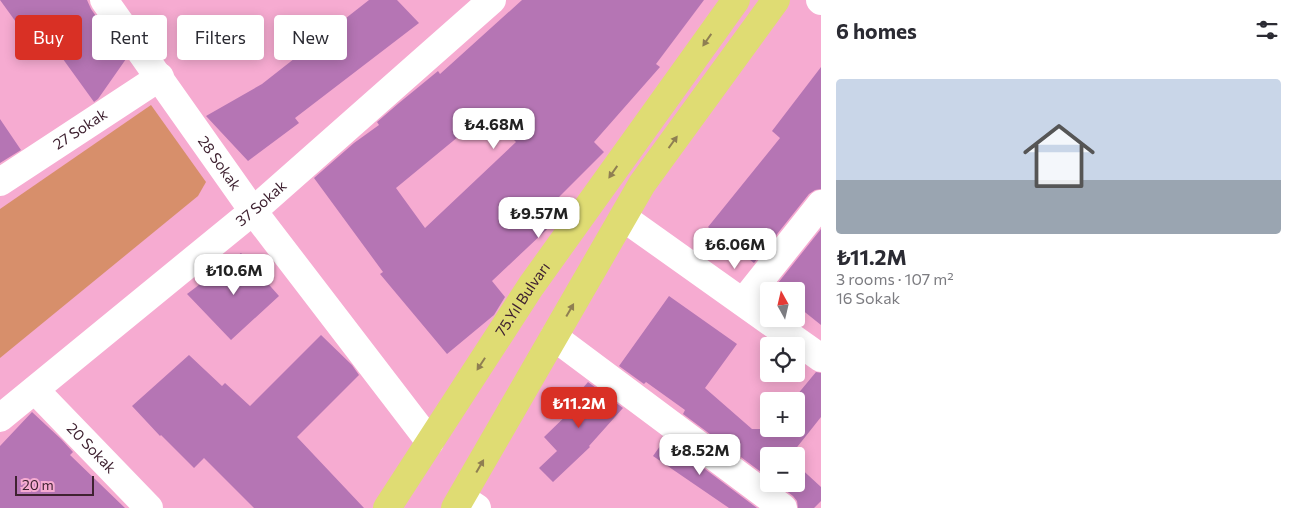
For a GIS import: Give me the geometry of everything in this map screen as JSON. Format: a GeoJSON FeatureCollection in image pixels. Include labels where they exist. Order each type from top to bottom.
{"type":"FeatureCollection","features":[{"type":"Feature","properties":{"kind":"main road","name":"75.Yıl Bulvarı"},"geometry":{"type":"LineString","coordinates":[[387,508],[532,286],[736,0]]}},
{"type":"Feature","properties":{"kind":"main road"},"geometry":{"type":"LineString","coordinates":[[465,504],[554,336],[642,184],[776,0]]}},
{"type":"Feature","properties":{"kind":"street","name":"28 Sokak"},"geometry":{"type":"LineString","coordinates":[[104,0],[160,77],[253,212],[430,442]]}},
{"type":"Feature","properties":{"kind":"street","name":"37 Sokak"},"geometry":{"type":"LineString","coordinates":[[0,418],[253,212],[492,0]]}},
{"type":"Feature","properties":{"kind":"street","name":"27 Sokak"},"geometry":{"type":"LineString","coordinates":[[0,182],[160,77]]}},
{"type":"Feature","properties":{"kind":"street"},"geometry":{"type":"LineString","coordinates":[[743,302],[821,204]]}},
{"type":"Feature","properties":{"kind":"street"},"geometry":{"type":"LineString","coordinates":[[624,218],[821,358]]}},
{"type":"Feature","properties":{"kind":"street"},"geometry":{"type":"LineString","coordinates":[[554,336],[783,508]]}},
{"type":"Feature","properties":{"kind":"street","name":"20 Sokak"},"geometry":{"type":"LineString","coordinates":[[35,390],[149,508]]}},
{"type":"Feature","properties":{"kind":"shaded area"},"geometry":{"type":"Polygon","coordinates":[[[151,105],[206,182],[198,196],[0,358],[0,209],[151,105]]]}},
{"type":"Feature","properties":{"kind":"building"},"geometry":{"type":"Polygon","coordinates":[[[0,0],[87,0],[95,15],[92,15],[92,60],[125,60],[94,102],[64,60],[82,60],[82,15],[15,15],[15,21],[0,0]]]}},
{"type":"Feature","properties":{"kind":"building"},"geometry":{"type":"Polygon","coordinates":[[[369,0],[397,0],[419,23],[295,118],[299,123],[248,161],[206,116],[262,84],[293,60],[347,60],[347,17],[369,0]]]}},
{"type":"Feature","properties":{"kind":"building"},"geometry":{"type":"Polygon","coordinates":[[[522,0],[704,0],[656,64],[660,67],[594,142],[604,152],[551,205],[561,216],[492,281],[505,297],[494,315],[447,354],[380,274],[383,272],[314,178],[354,143],[379,125],[377,122],[399,103],[438,71],[440,74],[522,0]],[[487,113],[396,188],[425,228],[516,142],[487,113]]]}},
{"type":"Feature","properties":{"kind":"building"},"geometry":{"type":"Polygon","coordinates":[[[821,67],[821,189],[809,194],[754,263],[708,227],[780,138],[772,131],[821,67]]]}},
{"type":"Feature","properties":{"kind":"building"},"geometry":{"type":"Polygon","coordinates":[[[0,119],[21,150],[0,163],[0,119]]]}},
{"type":"Feature","properties":{"kind":"building"},"geometry":{"type":"Polygon","coordinates":[[[821,229],[821,325],[805,312],[805,282],[779,282],[821,229]]]}},
{"type":"Feature","properties":{"kind":"building"},"geometry":{"type":"Polygon","coordinates":[[[241,253],[279,296],[231,340],[187,294],[241,253]]]}},
{"type":"Feature","properties":{"kind":"building"},"geometry":{"type":"Polygon","coordinates":[[[669,296],[737,344],[705,388],[752,429],[760,429],[760,437],[805,437],[805,392],[799,392],[816,372],[821,373],[821,417],[797,447],[760,447],[760,471],[683,414],[685,410],[646,382],[644,384],[619,366],[669,296]]]}},
{"type":"Feature","properties":{"kind":"building"},"geometry":{"type":"Polygon","coordinates":[[[321,335],[352,365],[359,375],[297,437],[364,508],[254,508],[204,458],[194,468],[132,406],[189,355],[222,386],[225,383],[250,406],[321,335]]]}},
{"type":"Feature","properties":{"kind":"building"},"geometry":{"type":"Polygon","coordinates":[[[588,382],[623,408],[590,447],[553,482],[539,468],[557,451],[544,437],[575,407],[570,403],[588,382]]]}},
{"type":"Feature","properties":{"kind":"building"},"geometry":{"type":"Polygon","coordinates":[[[32,412],[73,452],[70,455],[125,508],[0,508],[0,446],[32,412]]]}},
{"type":"Feature","properties":{"kind":"building"},"geometry":{"type":"Polygon","coordinates":[[[665,439],[757,508],[729,508],[653,456],[665,439]]]}},
{"type":"Feature","properties":{"kind":"building"},"geometry":{"type":"Polygon","coordinates":[[[805,472],[821,487],[821,501],[814,508],[798,508],[797,501],[788,492],[805,492],[805,472]]]}}]}
